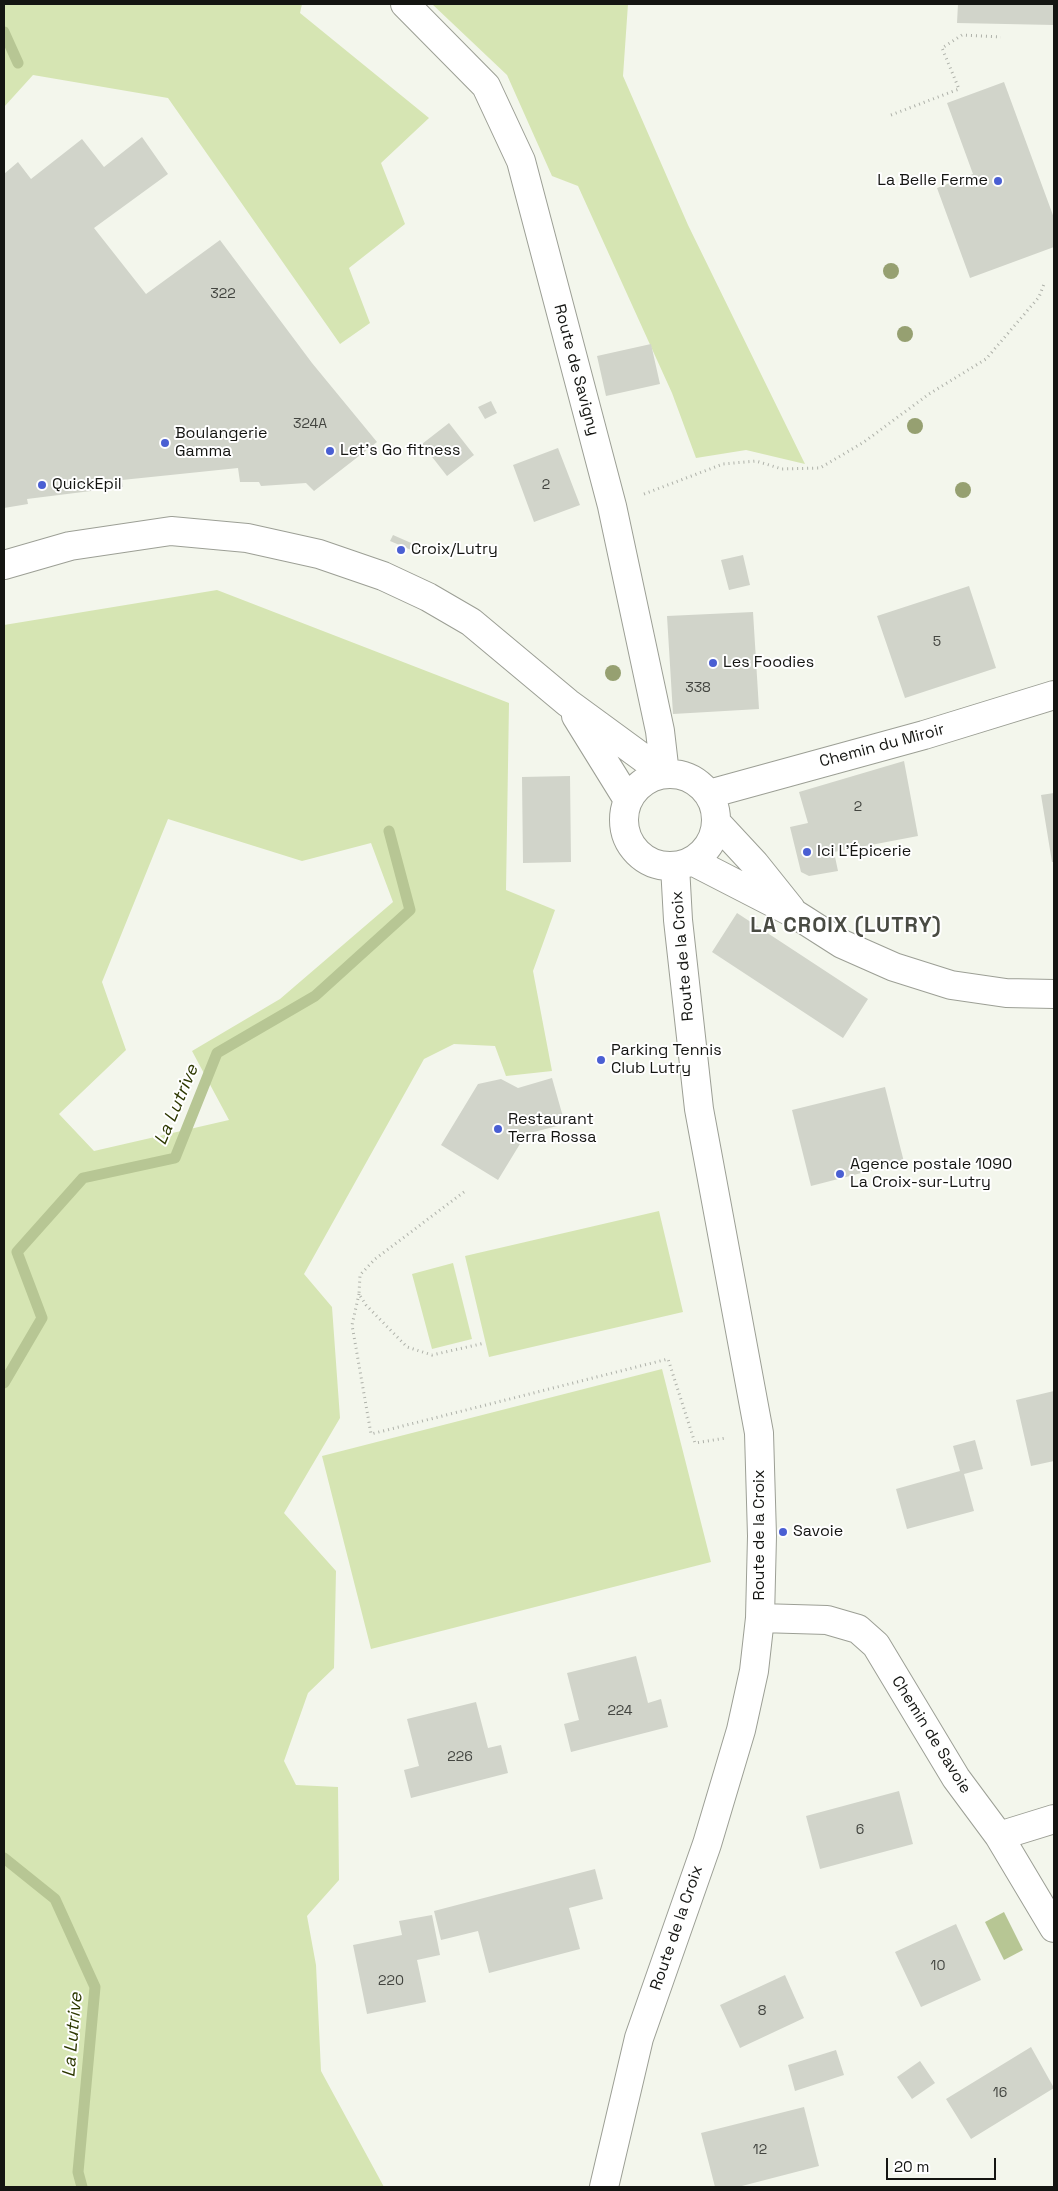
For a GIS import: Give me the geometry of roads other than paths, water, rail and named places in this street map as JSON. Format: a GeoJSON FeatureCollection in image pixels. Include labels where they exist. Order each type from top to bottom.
{"type":"FeatureCollection","features":[{"type":"Feature","properties":{"kind":"street","name":"Route de Savigny"},"geometry":{"type":"LineString","coordinates":[[405,4],[486,86],[521,161],[612,506],[660,731],[665,774]]}},
{"type":"Feature","properties":{"kind":"street"},"geometry":{"type":"LineString","coordinates":[[4,565],[70,546],[171,531],[247,538],[319,554],[383,576],[428,597],[471,622],[568,703],[665,774]]}},
{"type":"Feature","properties":{"kind":"street","name":"Chemin du Miroir"},"geometry":{"type":"LineString","coordinates":[[708,794],[924,735],[1054,695]]}},
{"type":"Feature","properties":{"kind":"street"},"geometry":{"type":"LineString","coordinates":[[568,703],[628,800]]}},
{"type":"Feature","properties":{"kind":"street"},"geometry":{"type":"LineString","coordinates":[[684,864],[704,851],[713,838],[716,822],[714,807],[708,794],[689,778],[665,774],[649,778],[637,787],[628,800],[624,814],[624,828],[628,841],[636,853],[654,864],[684,864],[795,914],[842,944],[894,967],[951,985],[1006,993],[1054,994]]}},
{"type":"Feature","properties":{"kind":"street"},"geometry":{"type":"LineString","coordinates":[[716,822],[755,864],[795,914]]}},
{"type":"Feature","properties":{"kind":"street","name":"Route de la Croix"},"geometry":{"type":"LineString","coordinates":[[604,2187],[638,2038],[707,1844],[737,1747],[754,1671],[760,1618],[762,1536],[759,1433],[699,1109],[678,920],[684,864]]}},
{"type":"Feature","properties":{"kind":"street","name":"Chemin de Savoie"},"geometry":{"type":"LineString","coordinates":[[760,1618],[827,1620],[858,1629],[876,1645],[956,1778],[999,1836],[1054,1928]]}},
{"type":"Feature","properties":{"kind":"street"},"geometry":{"type":"LineString","coordinates":[[999,1836],[1054,1819]]}},
{"type":"Feature","properties":{"kind":"waterway","name":"La Lutrive"},"geometry":{"type":"LineString","coordinates":[[4,32],[18,63]]}},
{"type":"Feature","properties":{"kind":"waterway","name":"La Lutrive"},"geometry":{"type":"LineString","coordinates":[[4,1383],[42,1318],[17,1252],[83,1178],[175,1158],[217,1053],[315,996],[410,910],[389,831]]}},
{"type":"Feature","properties":{"kind":"waterway","name":"La Lutrive"},"geometry":{"type":"LineString","coordinates":[[4,1858],[55,1899],[95,1987],[78,2172],[82,2187]]}},
{"type":"Feature","properties":{"kind":"place","name":"La Belle Ferme"},"geometry":{"type":"Point","coordinates":[998,181]}},
{"type":"Feature","properties":{"kind":"place","name":"Boulangerie Gamma"},"geometry":{"type":"Point","coordinates":[165,443]}},
{"type":"Feature","properties":{"kind":"place","name":"Let's Go fitness"},"geometry":{"type":"Point","coordinates":[330,451]}},
{"type":"Feature","properties":{"kind":"place","name":"QuickEpil"},"geometry":{"type":"Point","coordinates":[42,485]}},
{"type":"Feature","properties":{"kind":"place","name":"Croix/Lutry"},"geometry":{"type":"Point","coordinates":[401,550]}},
{"type":"Feature","properties":{"kind":"place","name":"Les Foodies"},"geometry":{"type":"Point","coordinates":[713,663]}},
{"type":"Feature","properties":{"kind":"place","name":"Ici L'Épicerie"},"geometry":{"type":"Point","coordinates":[807,852]}},
{"type":"Feature","properties":{"kind":"place","name":"Parking Tennis Club Lutry"},"geometry":{"type":"Point","coordinates":[601,1060]}},
{"type":"Feature","properties":{"kind":"place","name":"Restaurant Terra Rossa"},"geometry":{"type":"Point","coordinates":[498,1129]}},
{"type":"Feature","properties":{"kind":"place","name":"Agence postale 1090 La Croix-sur-Lutry"},"geometry":{"type":"Point","coordinates":[840,1174]}},
{"type":"Feature","properties":{"kind":"place","name":"Savoie"},"geometry":{"type":"Point","coordinates":[783,1532]}},
{"type":"Feature","properties":{"kind":"district","name":"LA CROIX (LUTRY)"},"geometry":{"type":"Point","coordinates":[846,926]}}]}
